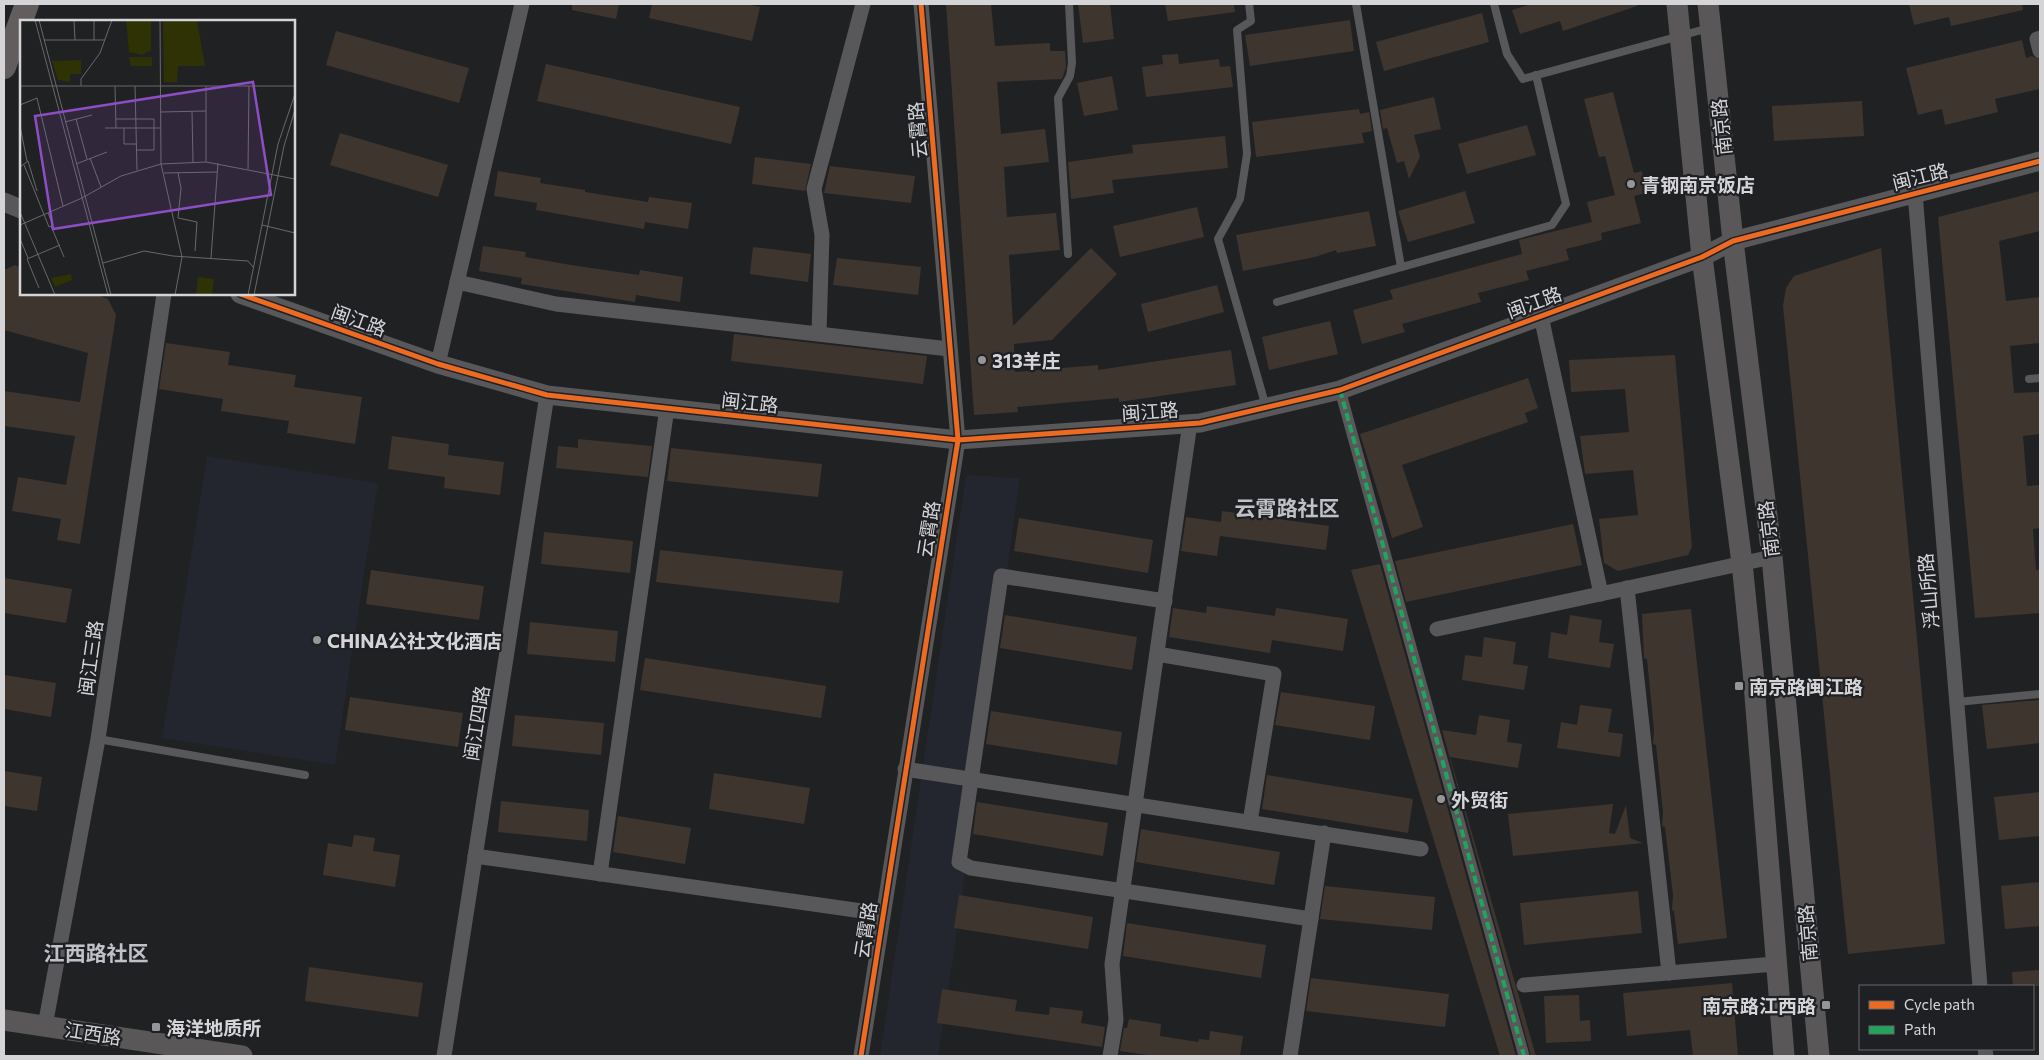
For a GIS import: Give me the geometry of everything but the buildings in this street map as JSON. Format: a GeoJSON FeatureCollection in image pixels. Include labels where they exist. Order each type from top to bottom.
{"type":"FeatureCollection","features":[{"type":"Feature","properties":{"kind":"main road"},"geometry":{"type":"LineString","coordinates":[[21,20],[27,4]]}},
{"type":"Feature","properties":{"kind":"main road","name":"南京路"},"geometry":{"type":"LineString","coordinates":[[1677,4],[1702,257],[1742,563],[1754,671],[1784,1056]]}},
{"type":"Feature","properties":{"kind":"main road","name":"南京路"},"geometry":{"type":"LineString","coordinates":[[1708,4],[1733,241],[1772,557],[1819,1056]]}},
{"type":"Feature","properties":{"kind":"main road"},"geometry":{"type":"LineString","coordinates":[[4,67],[20,23]]}},
{"type":"Feature","properties":{"kind":"main road","name":"江西路"},"geometry":{"type":"LineString","coordinates":[[4,1020],[179,1051],[242,1056]]}},
{"type":"Feature","properties":{"kind":"street"},"geometry":{"type":"LineString","coordinates":[[438,364],[522,4]]}},
{"type":"Feature","properties":{"kind":"street"},"geometry":{"type":"LineString","coordinates":[[819,333],[822,235],[814,189],[863,4]]}},
{"type":"Feature","properties":{"kind":"street","name":"云霄路"},"geometry":{"type":"LineString","coordinates":[[861,1056],[958,440],[949,350],[922,4]]}},
{"type":"Feature","properties":{"kind":"street"},"geometry":{"type":"LineString","coordinates":[[2040,38],[2037,39],[2040,52]]}},
{"type":"Feature","properties":{"kind":"street","name":"闽江路"},"geometry":{"type":"LineString","coordinates":[[243,295],[438,364],[547,395],[958,440],[1190,423],[1340,390],[1702,257],[1733,241],[2040,161]]}},
{"type":"Feature","properties":{"kind":"street","name":"浮山所路"},"geometry":{"type":"LineString","coordinates":[[1915,193],[1980,985]]}},
{"type":"Feature","properties":{"kind":"street"},"geometry":{"type":"LineString","coordinates":[[4,202],[20,209]]}},
{"type":"Feature","properties":{"kind":"street"},"geometry":{"type":"LineString","coordinates":[[457,282],[556,304],[819,333],[949,350]]}},
{"type":"Feature","properties":{"kind":"street","name":"闽江三路"},"geometry":{"type":"LineString","coordinates":[[45,1026],[98,739],[164,295]]}},
{"type":"Feature","properties":{"kind":"street"},"geometry":{"type":"LineString","coordinates":[[1541,316],[1601,594]]}},
{"type":"Feature","properties":{"kind":"street"},"geometry":{"type":"LineString","coordinates":[[1340,390],[1524,1056]]}},
{"type":"Feature","properties":{"kind":"street","name":"闽江四路"},"geometry":{"type":"LineString","coordinates":[[444,1056],[547,395]]}},
{"type":"Feature","properties":{"kind":"street"},"geometry":{"type":"LineString","coordinates":[[600,874],[667,408]]}},
{"type":"Feature","properties":{"kind":"street"},"geometry":{"type":"LineString","coordinates":[[1110,1056],[1116,1020],[1112,964],[1190,423]]}},
{"type":"Feature","properties":{"kind":"street"},"geometry":{"type":"LineString","coordinates":[[1437,629],[1772,557]]}},
{"type":"Feature","properties":{"kind":"street"},"geometry":{"type":"LineString","coordinates":[[1164,602],[1001,576],[959,862],[971,868],[1311,920]]}},
{"type":"Feature","properties":{"kind":"street"},"geometry":{"type":"LineString","coordinates":[[1627,588],[1669,973]]}},
{"type":"Feature","properties":{"kind":"street"},"geometry":{"type":"LineString","coordinates":[[1157,654],[1274,674],[1250,822]]}},
{"type":"Feature","properties":{"kind":"street"},"geometry":{"type":"LineString","coordinates":[[905,769],[1421,849]]}},
{"type":"Feature","properties":{"kind":"street"},"geometry":{"type":"LineString","coordinates":[[1290,1056],[1324,834]]}},
{"type":"Feature","properties":{"kind":"street"},"geometry":{"type":"LineString","coordinates":[[475,856],[883,914]]}},
{"type":"Feature","properties":{"kind":"street"},"geometry":{"type":"LineString","coordinates":[[1524,985],[1776,964]]}},
{"type":"Feature","properties":{"kind":"lane"},"geometry":{"type":"LineString","coordinates":[[1068,254],[1058,98],[1070,76],[1072,63],[1069,4]]}},
{"type":"Feature","properties":{"kind":"lane"},"geometry":{"type":"LineString","coordinates":[[1249,4],[1251,21],[1237,30],[1248,154],[1240,199],[1218,239],[1266,407]]}},
{"type":"Feature","properties":{"kind":"lane"},"geometry":{"type":"LineString","coordinates":[[1356,4],[1401,267]]}},
{"type":"Feature","properties":{"kind":"lane"},"geometry":{"type":"LineString","coordinates":[[1494,4],[1507,54],[1523,79],[1710,28]]}},
{"type":"Feature","properties":{"kind":"lane"},"geometry":{"type":"LineString","coordinates":[[1277,302],[1552,225],[1566,204],[1536,75]]}},
{"type":"Feature","properties":{"kind":"lane"},"geometry":{"type":"LineString","coordinates":[[2029,380],[2040,378]]}},
{"type":"Feature","properties":{"kind":"lane"},"geometry":{"type":"LineString","coordinates":[[1957,702],[2040,694]]}},
{"type":"Feature","properties":{"kind":"lane"},"geometry":{"type":"LineString","coordinates":[[98,739],[305,775]]}},
{"type":"Feature","properties":{"kind":"shaded area"},"geometry":{"type":"Polygon","coordinates":[[[207,456],[378,483],[335,765],[162,738],[207,456]]]}},
{"type":"Feature","properties":{"kind":"shaded area"},"geometry":{"type":"Polygon","coordinates":[[[966,475],[1020,478],[953,958],[938,1056],[880,1056],[966,475]]]}},
{"type":"Feature","properties":{"kind":"marked path"},"geometry":{"type":"LineString","coordinates":[[1340,390],[1524,1056]]}},
{"type":"Feature","properties":{"kind":"cycle path"},"geometry":{"type":"LineString","coordinates":[[861,1056],[958,440],[921,4]]}},
{"type":"Feature","properties":{"kind":"cycle path"},"geometry":{"type":"LineString","coordinates":[[243,295],[438,364],[547,395],[958,440],[1200,423],[1340,390],[1702,257],[1733,241],[2040,161]]}},
{"type":"Feature","properties":{"kind":"place","name":"青钢南京饭店"},"geometry":{"type":"Point","coordinates":[1631,184]}},
{"type":"Feature","properties":{"kind":"place","name":"313羊庄"},"geometry":{"type":"Point","coordinates":[982,360]}},
{"type":"Feature","properties":{"kind":"place","name":"CHINA公社文化酒店"},"geometry":{"type":"Point","coordinates":[317,640]}},
{"type":"Feature","properties":{"kind":"place","name":"南京路闽江路"},"geometry":{"type":"Point","coordinates":[1739,686]}},
{"type":"Feature","properties":{"kind":"place","name":"外贸街"},"geometry":{"type":"Point","coordinates":[1441,799]}},
{"type":"Feature","properties":{"kind":"place","name":"南京路江西路"},"geometry":{"type":"Point","coordinates":[1826,1005]}},
{"type":"Feature","properties":{"kind":"place","name":"海洋地质所"},"geometry":{"type":"Point","coordinates":[156,1027]}},
{"type":"Feature","properties":{"kind":"district","name":"云霄路社区"},"geometry":{"type":"Point","coordinates":[1287,507]}},
{"type":"Feature","properties":{"kind":"district","name":"江西路社区"},"geometry":{"type":"Point","coordinates":[96,952]}}]}
